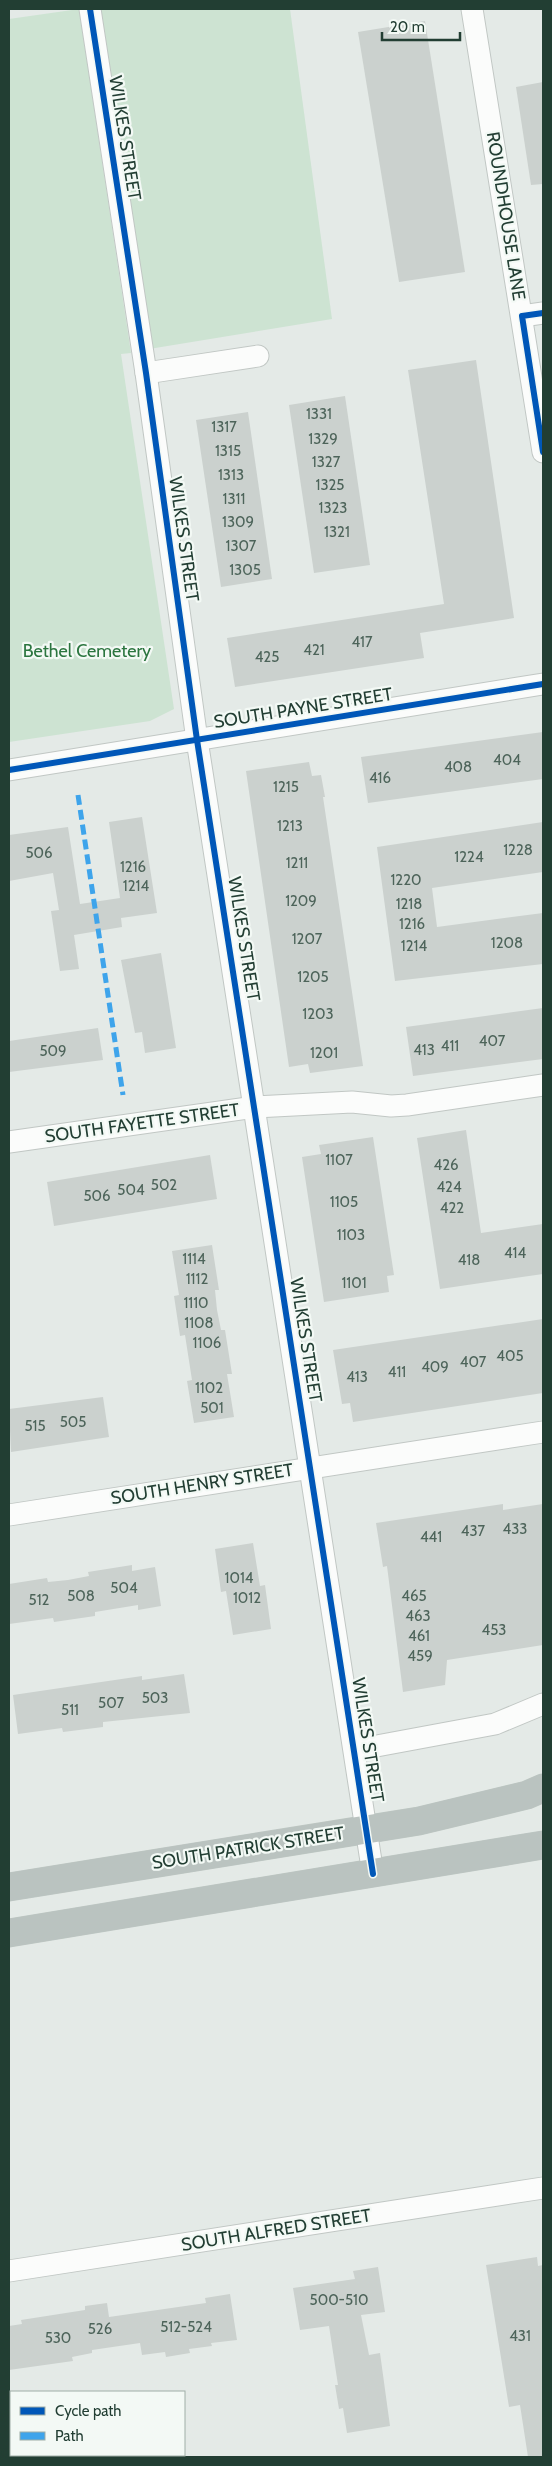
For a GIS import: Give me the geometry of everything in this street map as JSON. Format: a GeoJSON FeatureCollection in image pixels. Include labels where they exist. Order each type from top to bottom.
{"type":"FeatureCollection","features":[{"type":"Feature","properties":{"kind":"highway","name":"SOUTH PATRICK STREET"},"geometry":{"type":"LineString","coordinates":[[9,1887],[419,1821],[527,1795],[543,1788]]}},
{"type":"Feature","properties":{"kind":"highway"},"geometry":{"type":"LineString","coordinates":[[9,1933],[543,1846]]}},
{"type":"Feature","properties":{"kind":"street","name":"WILKES STREET"},"geometry":{"type":"LineString","coordinates":[[90,9],[146,373],[197,740],[373,1874]]}},
{"type":"Feature","properties":{"kind":"street","name":"ROUNDHOUSE LANE"},"geometry":{"type":"LineString","coordinates":[[472,9],[543,452]]}},
{"type":"Feature","properties":{"kind":"street"},"geometry":{"type":"LineString","coordinates":[[522,316],[543,313]]}},
{"type":"Feature","properties":{"kind":"street"},"geometry":{"type":"LineString","coordinates":[[146,373],[258,356]]}},
{"type":"Feature","properties":{"kind":"street","name":"SOUTH PAYNE STREET"},"geometry":{"type":"LineString","coordinates":[[9,770],[543,684]]}},
{"type":"Feature","properties":{"kind":"street","name":"SOUTH FAYETTE STREET"},"geometry":{"type":"LineString","coordinates":[[9,1142],[255,1107],[352,1102],[391,1106],[407,1105],[543,1085]]}},
{"type":"Feature","properties":{"kind":"street","name":"SOUTH HENRY STREET"},"geometry":{"type":"LineString","coordinates":[[9,1514],[543,1432]]}},
{"type":"Feature","properties":{"kind":"street"},"geometry":{"type":"LineString","coordinates":[[355,1750],[494,1724],[543,1704]]}},
{"type":"Feature","properties":{"kind":"street","name":"SOUTH ALFRED STREET"},"geometry":{"type":"LineString","coordinates":[[9,2272],[543,2188]]}},
{"type":"Feature","properties":{"kind":"green space","name":"Bethel Cemetery"},"geometry":{"type":"Polygon","coordinates":[[[79,9],[131,353],[121,354],[174,709],[150,721],[9,742],[9,19],[79,9]]]}},
{"type":"Feature","properties":{"kind":"green space"},"geometry":{"type":"Polygon","coordinates":[[[90,9],[290,9],[332,319],[143,350],[90,9]]]}},
{"type":"Feature","properties":{"kind":"building"},"geometry":{"type":"Polygon","coordinates":[[[425,21],[465,272],[399,282],[358,32],[425,21]]]}},
{"type":"Feature","properties":{"kind":"building"},"geometry":{"type":"Polygon","coordinates":[[[543,82],[543,184],[531,185],[516,87],[543,82]]]}},
{"type":"Feature","properties":{"kind":"building"},"geometry":{"type":"Polygon","coordinates":[[[476,360],[514,618],[420,633],[424,658],[235,687],[227,638],[444,604],[408,370],[476,360]]]}},
{"type":"Feature","properties":{"kind":"building"},"geometry":{"type":"Polygon","coordinates":[[[345,396],[370,565],[314,573],[289,405],[345,396]]]}},
{"type":"Feature","properties":{"kind":"building"},"geometry":{"type":"Polygon","coordinates":[[[248,412],[272,579],[221,587],[196,420],[248,412]]]}},
{"type":"Feature","properties":{"kind":"building"},"geometry":{"type":"Polygon","coordinates":[[[543,732],[543,779],[368,803],[361,757],[543,732]]]}},
{"type":"Feature","properties":{"kind":"building"},"geometry":{"type":"Polygon","coordinates":[[[309,762],[312,776],[321,775],[325,797],[323,797],[363,1066],[310,1073],[308,1064],[289,1067],[246,771],[309,762]]]}},
{"type":"Feature","properties":{"kind":"building"},"geometry":{"type":"Polygon","coordinates":[[[142,817],[157,913],[121,918],[122,927],[74,935],[79,969],[60,971],[51,911],[59,910],[53,873],[9,881],[9,835],[68,827],[80,904],[120,898],[109,822],[142,817]]]}},
{"type":"Feature","properties":{"kind":"building"},"geometry":{"type":"Polygon","coordinates":[[[543,822],[543,872],[432,888],[437,927],[543,913],[543,964],[395,981],[377,847],[543,822]]]}},
{"type":"Feature","properties":{"kind":"building"},"geometry":{"type":"Polygon","coordinates":[[[161,953],[176,1048],[145,1053],[142,1032],[135,1033],[121,960],[161,953]]]}},
{"type":"Feature","properties":{"kind":"building"},"geometry":{"type":"Polygon","coordinates":[[[543,1008],[543,1059],[413,1076],[406,1027],[543,1008]]]}},
{"type":"Feature","properties":{"kind":"building"},"geometry":{"type":"Polygon","coordinates":[[[98,1028],[103,1060],[9,1072],[9,1041],[98,1028]]]}},
{"type":"Feature","properties":{"kind":"building"},"geometry":{"type":"Polygon","coordinates":[[[466,1130],[481,1233],[543,1224],[543,1274],[440,1289],[417,1138],[466,1130]]]}},
{"type":"Feature","properties":{"kind":"building"},"geometry":{"type":"Polygon","coordinates":[[[373,1137],[394,1275],[387,1276],[389,1292],[324,1302],[302,1157],[321,1154],[319,1145],[373,1137]]]}},
{"type":"Feature","properties":{"kind":"building"},"geometry":{"type":"Polygon","coordinates":[[[210,1155],[217,1199],[54,1226],[47,1182],[210,1155]]]}},
{"type":"Feature","properties":{"kind":"building"},"geometry":{"type":"Polygon","coordinates":[[[212,1245],[219,1290],[215,1290],[217,1310],[221,1330],[225,1330],[232,1374],[227,1374],[234,1417],[194,1423],[187,1381],[192,1380],[185,1335],[180,1336],[174,1296],[179,1295],[172,1251],[212,1245]]]}},
{"type":"Feature","properties":{"kind":"building"},"geometry":{"type":"Polygon","coordinates":[[[543,1319],[543,1393],[353,1422],[350,1403],[342,1404],[333,1350],[543,1319]]]}},
{"type":"Feature","properties":{"kind":"building"},"geometry":{"type":"Polygon","coordinates":[[[103,1397],[109,1437],[11,1452],[9,1409],[103,1397]]]}},
{"type":"Feature","properties":{"kind":"building"},"geometry":{"type":"Polygon","coordinates":[[[503,1504],[503,1510],[543,1504],[543,1645],[447,1660],[445,1685],[403,1692],[387,1566],[383,1567],[376,1523],[503,1504]]]}},
{"type":"Feature","properties":{"kind":"building"},"geometry":{"type":"Polygon","coordinates":[[[253,1543],[260,1586],[265,1585],[271,1629],[233,1635],[226,1591],[221,1592],[215,1549],[253,1543]]]}},
{"type":"Feature","properties":{"kind":"building"},"geometry":{"type":"Polygon","coordinates":[[[132,1565],[132,1571],[155,1567],[161,1606],[138,1610],[138,1605],[95,1612],[95,1616],[54,1622],[53,1618],[9,1624],[9,1584],[47,1578],[48,1582],[68,1580],[89,1576],[88,1572],[132,1565]]]}},
{"type":"Feature","properties":{"kind":"building"},"geometry":{"type":"Polygon","coordinates":[[[184,1674],[190,1713],[103,1722],[103,1727],[63,1732],[62,1728],[18,1734],[13,1695],[142,1676],[142,1680],[184,1674]]]}},
{"type":"Feature","properties":{"kind":"building"},"geometry":{"type":"Polygon","coordinates":[[[537,2257],[538,2266],[543,2265],[543,2457],[528,2457],[520,2405],[509,2407],[486,2265],[537,2257]]]}},
{"type":"Feature","properties":{"kind":"building"},"geometry":{"type":"Polygon","coordinates":[[[378,2267],[385,2312],[361,2315],[369,2355],[380,2353],[390,2426],[347,2433],[343,2408],[339,2409],[335,2385],[338,2385],[329,2326],[300,2330],[293,2288],[355,2279],[353,2271],[378,2267]]]}},
{"type":"Feature","properties":{"kind":"building"},"geometry":{"type":"Polygon","coordinates":[[[230,2294],[237,2340],[211,2343],[212,2346],[189,2349],[190,2353],[166,2357],[165,2352],[142,2355],[140,2343],[92,2350],[92,2353],[72,2357],[73,2361],[9,2370],[9,2326],[22,2324],[21,2320],[85,2310],[85,2306],[107,2303],[109,2317],[206,2303],[205,2298],[230,2294]]]}},
{"type":"Feature","properties":{"kind":"marked path"},"geometry":{"type":"LineString","coordinates":[[78,795],[123,1095]]}},
{"type":"Feature","properties":{"kind":"cycle path"},"geometry":{"type":"LineString","coordinates":[[90,9],[146,373],[197,740],[373,1874]]}},
{"type":"Feature","properties":{"kind":"cycle path"},"geometry":{"type":"LineString","coordinates":[[543,313],[522,316],[543,452]]}},
{"type":"Feature","properties":{"kind":"cycle path"},"geometry":{"type":"LineString","coordinates":[[9,770],[543,684]]}}]}
